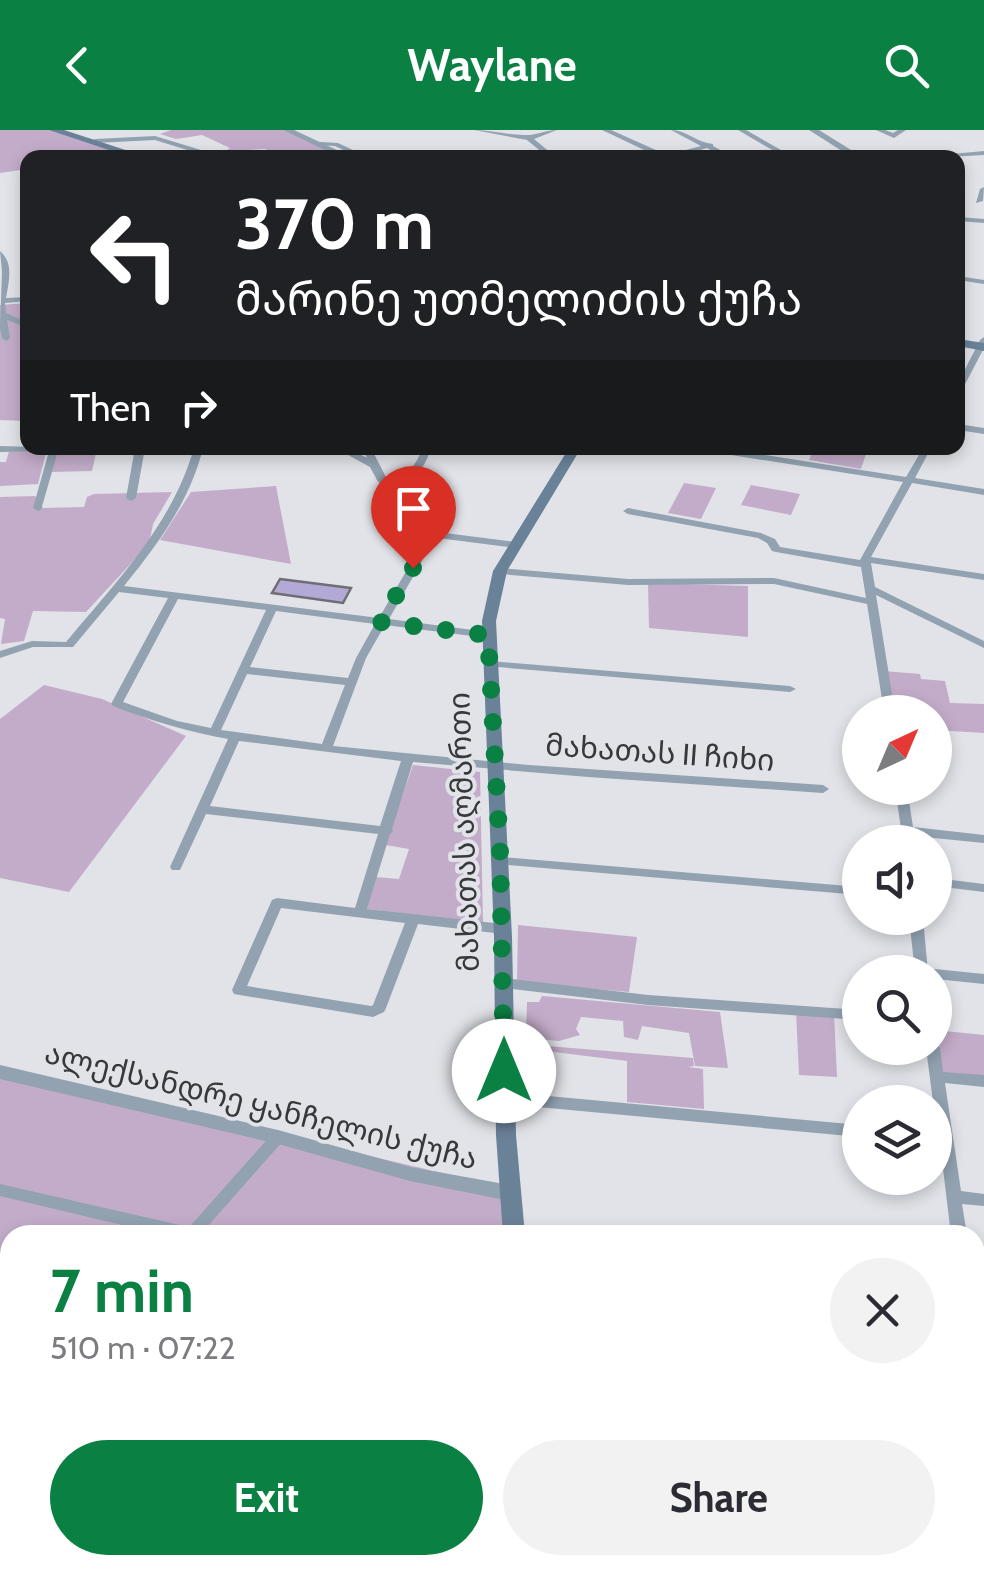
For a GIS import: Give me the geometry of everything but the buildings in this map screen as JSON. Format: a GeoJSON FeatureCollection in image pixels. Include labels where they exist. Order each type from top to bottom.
{"type":"FeatureCollection","features":[{"type":"Feature","properties":{"kind":"main road"},"geometry":{"type":"LineString","coordinates":[[54,130],[121,150]]}},
{"type":"Feature","properties":{"kind":"main road","name":"მახათას აღმართი"},"geometry":{"type":"LineString","coordinates":[[513,1225],[504,1098],[501,861],[488,635],[500,571],[571,455]]}},
{"type":"Feature","properties":{"kind":"street"},"geometry":{"type":"LineString","coordinates":[[287,130],[333,150]]}},
{"type":"Feature","properties":{"kind":"street"},"geometry":{"type":"LineString","coordinates":[[477,130],[528,138],[554,130]]}},
{"type":"Feature","properties":{"kind":"street"},"geometry":{"type":"LineString","coordinates":[[674,130],[718,150]]}},
{"type":"Feature","properties":{"kind":"street"},"geometry":{"type":"LineString","coordinates":[[741,130],[777,150]]}},
{"type":"Feature","properties":{"kind":"street"},"geometry":{"type":"LineString","coordinates":[[813,130],[847,150]]}},
{"type":"Feature","properties":{"kind":"street"},"geometry":{"type":"LineString","coordinates":[[880,130],[894,136],[903,130]]}},
{"type":"Feature","properties":{"kind":"street"},"geometry":{"type":"LineString","coordinates":[[610,131],[652,150]]}},
{"type":"Feature","properties":{"kind":"street"},"geometry":{"type":"LineString","coordinates":[[95,141],[155,138],[195,150]]}},
{"type":"Feature","properties":{"kind":"street"},"geometry":{"type":"LineString","coordinates":[[528,138],[544,150]]}},
{"type":"Feature","properties":{"kind":"street"},"geometry":{"type":"LineString","coordinates":[[321,144],[336,144],[349,150]]}},
{"type":"Feature","properties":{"kind":"street"},"geometry":{"type":"LineString","coordinates":[[695,150],[711,146]]}},
{"type":"Feature","properties":{"kind":"street"},"geometry":{"type":"LineString","coordinates":[[979,201],[984,189]]}},
{"type":"Feature","properties":{"kind":"street"},"geometry":{"type":"LineString","coordinates":[[0,253],[8,283],[1,302],[6,338]]}},
{"type":"Feature","properties":{"kind":"street"},"geometry":{"type":"LineString","coordinates":[[3,314],[20,322]]}},
{"type":"Feature","properties":{"kind":"street"},"geometry":{"type":"LineString","coordinates":[[965,377],[983,345]]}},
{"type":"Feature","properties":{"kind":"street"},"geometry":{"type":"LineString","coordinates":[[38,508],[52,455]]}},
{"type":"Feature","properties":{"kind":"street"},"geometry":{"type":"LineString","coordinates":[[130,498],[139,455]]}},
{"type":"Feature","properties":{"kind":"street"},"geometry":{"type":"LineString","coordinates":[[0,655],[32,644],[70,645],[151,543],[196,468],[197,455]]}},
{"type":"Feature","properties":{"kind":"street"},"geometry":{"type":"LineString","coordinates":[[355,455],[372,464]]}},
{"type":"Feature","properties":{"kind":"street"},"geometry":{"type":"LineString","coordinates":[[369,455],[426,534],[515,545]]}},
{"type":"Feature","properties":{"kind":"street"},"geometry":{"type":"LineString","coordinates":[[388,486],[413,474],[425,455]]}},
{"type":"Feature","properties":{"kind":"street"},"geometry":{"type":"LineString","coordinates":[[751,455],[984,492]]}},
{"type":"Feature","properties":{"kind":"street"},"geometry":{"type":"LineString","coordinates":[[886,695],[864,562],[923,455]]}},
{"type":"Feature","properties":{"kind":"street"},"geometry":{"type":"LineString","coordinates":[[628,510],[760,536],[784,550],[984,576]]}},
{"type":"Feature","properties":{"kind":"street"},"geometry":{"type":"LineString","coordinates":[[326,748],[380,622],[417,561],[426,534]]}},
{"type":"Feature","properties":{"kind":"street"},"geometry":{"type":"LineString","coordinates":[[500,571],[628,582],[774,580],[871,596],[984,645]]}},
{"type":"Feature","properties":{"kind":"street"},"geometry":{"type":"LineString","coordinates":[[116,588],[488,635]]}},
{"type":"Feature","properties":{"kind":"street","name":"მახათას II ჩიხი"},"geometry":{"type":"LineString","coordinates":[[174,596],[117,704],[159,721],[235,738],[494,767],[823,789]]}},
{"type":"Feature","properties":{"kind":"street"},"geometry":{"type":"LineString","coordinates":[[214,734],[271,610]]}},
{"type":"Feature","properties":{"kind":"street"},"geometry":{"type":"LineString","coordinates":[[490,664],[790,689]]}},
{"type":"Feature","properties":{"kind":"street"},"geometry":{"type":"LineString","coordinates":[[243,670],[352,682]]}},
{"type":"Feature","properties":{"kind":"street"},"geometry":{"type":"LineString","coordinates":[[176,867],[235,738]]}},
{"type":"Feature","properties":{"kind":"street"},"geometry":{"type":"LineString","coordinates":[[360,911],[408,758]]}},
{"type":"Feature","properties":{"kind":"street"},"geometry":{"type":"LineString","coordinates":[[202,810],[387,831]]}},
{"type":"Feature","properties":{"kind":"street"},"geometry":{"type":"LineString","coordinates":[[952,838],[984,839]]}},
{"type":"Feature","properties":{"kind":"street"},"geometry":{"type":"LineString","coordinates":[[501,861],[842,889]]}},
{"type":"Feature","properties":{"kind":"street"},"geometry":{"type":"LineString","coordinates":[[952,884],[984,888]]}},
{"type":"Feature","properties":{"kind":"street"},"geometry":{"type":"LineString","coordinates":[[413,919],[380,1008],[373,1012],[239,990],[276,903],[503,929]]}},
{"type":"Feature","properties":{"kind":"street"},"geometry":{"type":"LineString","coordinates":[[952,976],[984,979]]}},
{"type":"Feature","properties":{"kind":"street"},"geometry":{"type":"LineString","coordinates":[[504,983],[648,1000],[842,1014]]}},
{"type":"Feature","properties":{"kind":"street"},"geometry":{"type":"LineString","coordinates":[[936,1065],[939,1085]]}},
{"type":"Feature","properties":{"kind":"street","name":"ალექსანდრე ყანჩელის ქუჩა"},"geometry":{"type":"LineString","coordinates":[[0,1072],[278,1137],[410,1174],[510,1193]]}},
{"type":"Feature","properties":{"kind":"street"},"geometry":{"type":"LineString","coordinates":[[938,1076],[984,1081]]}},
{"type":"Feature","properties":{"kind":"street"},"geometry":{"type":"LineString","coordinates":[[504,1098],[842,1130]]}},
{"type":"Feature","properties":{"kind":"street"},"geometry":{"type":"LineString","coordinates":[[200,1225],[278,1137]]}},
{"type":"Feature","properties":{"kind":"street"},"geometry":{"type":"LineString","coordinates":[[0,1190],[150,1225]]}},
{"type":"Feature","properties":{"kind":"street"},"geometry":{"type":"LineString","coordinates":[[952,1191],[957,1225]]}},
{"type":"Feature","properties":{"kind":"street"},"geometry":{"type":"LineString","coordinates":[[953,1196],[984,1200]]}},
{"type":"Feature","properties":{"kind":"shaded area"},"geometry":{"type":"Polygon","coordinates":[[[0,130],[51,130],[121,150],[20,150],[20,170],[0,173],[0,130]]]}},
{"type":"Feature","properties":{"kind":"shaded area"},"geometry":{"type":"Polygon","coordinates":[[[171,130],[283,130],[330,150],[227,150],[230,148],[202,135],[176,139],[160,134],[171,130]]]}},
{"type":"Feature","properties":{"kind":"shaded area"},"geometry":{"type":"Polygon","coordinates":[[[20,304],[20,421],[0,420],[0,305],[20,304]]]}},
{"type":"Feature","properties":{"kind":"shaded area"},"geometry":{"type":"Polygon","coordinates":[[[9,451],[45,455],[38,484],[0,486],[0,462],[6,462],[9,451]]]}},
{"type":"Feature","properties":{"kind":"shaded area"},"geometry":{"type":"Polygon","coordinates":[[[55,455],[96,455],[92,471],[51,472],[55,455]]]}},
{"type":"Feature","properties":{"kind":"shaded area"},"geometry":{"type":"Polygon","coordinates":[[[811,455],[866,455],[861,469],[809,460],[811,455]]]}},
{"type":"Feature","properties":{"kind":"shaded area"},"geometry":{"type":"Polygon","coordinates":[[[684,483],[716,488],[701,519],[668,513],[684,483]]]}},
{"type":"Feature","properties":{"kind":"shaded area"},"geometry":{"type":"Polygon","coordinates":[[[751,485],[800,494],[791,515],[741,505],[751,485]]]}},
{"type":"Feature","properties":{"kind":"shaded area"},"geometry":{"type":"Polygon","coordinates":[[[276,486],[291,564],[160,540],[191,492],[276,486]]]}},
{"type":"Feature","properties":{"kind":"shaded area"},"geometry":{"type":"Polygon","coordinates":[[[172,492],[153,524],[149,544],[86,612],[33,611],[24,641],[1,644],[5,619],[0,618],[0,497],[35,496],[43,508],[84,507],[87,497],[94,494],[172,492]]]}},
{"type":"Feature","properties":{"kind":"shaded area"},"geometry":{"type":"Polygon","coordinates":[[[648,583],[748,586],[748,637],[649,628],[648,583]]]}},
{"type":"Feature","properties":{"kind":"shaded area"},"geometry":{"type":"Polygon","coordinates":[[[883,671],[945,681],[948,695],[891,695],[883,671]]]}},
{"type":"Feature","properties":{"kind":"shaded area"},"geometry":{"type":"Polygon","coordinates":[[[44,685],[102,699],[186,736],[69,892],[0,878],[0,719],[44,685]]]}},
{"type":"Feature","properties":{"kind":"shaded area"},"geometry":{"type":"Polygon","coordinates":[[[952,703],[984,704],[984,733],[952,731],[952,703]]]}},
{"type":"Feature","properties":{"kind":"shaded area"},"geometry":{"type":"Polygon","coordinates":[[[413,765],[480,772],[483,923],[367,909],[375,877],[399,879],[409,849],[385,845],[413,765]]]}},
{"type":"Feature","properties":{"kind":"shaded area"},"geometry":{"type":"Polygon","coordinates":[[[518,925],[637,937],[629,992],[517,982],[518,925]]]}},
{"type":"Feature","properties":{"kind":"shaded area"},"geometry":{"type":"Polygon","coordinates":[[[542,996],[720,1012],[728,1068],[695,1066],[689,1033],[642,1026],[638,1040],[624,1037],[623,1021],[581,1017],[576,1029],[580,1035],[559,1041],[526,1038],[527,1002],[539,1002],[542,996]]]}},
{"type":"Feature","properties":{"kind":"shaded area"},"geometry":{"type":"Polygon","coordinates":[[[796,1011],[834,1013],[837,1077],[799,1075],[796,1011]]]}},
{"type":"Feature","properties":{"kind":"shaded area"},"geometry":{"type":"Polygon","coordinates":[[[952,1032],[984,1035],[984,1077],[940,1073],[939,1065],[952,1065],[952,1032]]]}},
{"type":"Feature","properties":{"kind":"shaded area"},"geometry":{"type":"Polygon","coordinates":[[[547,1046],[693,1058],[694,1066],[688,1067],[703,1069],[704,1109],[627,1102],[627,1061],[546,1051],[547,1046]]]}},
{"type":"Feature","properties":{"kind":"shaded area"},"geometry":{"type":"Polygon","coordinates":[[[0,1070],[507,1188],[507,1225],[0,1225],[0,1070]]]}},
{"type":"Feature","properties":{"kind":"route"},"geometry":{"type":"LineString","coordinates":[[413,568],[380,622],[488,635],[500,850],[504,1071]]}}]}
